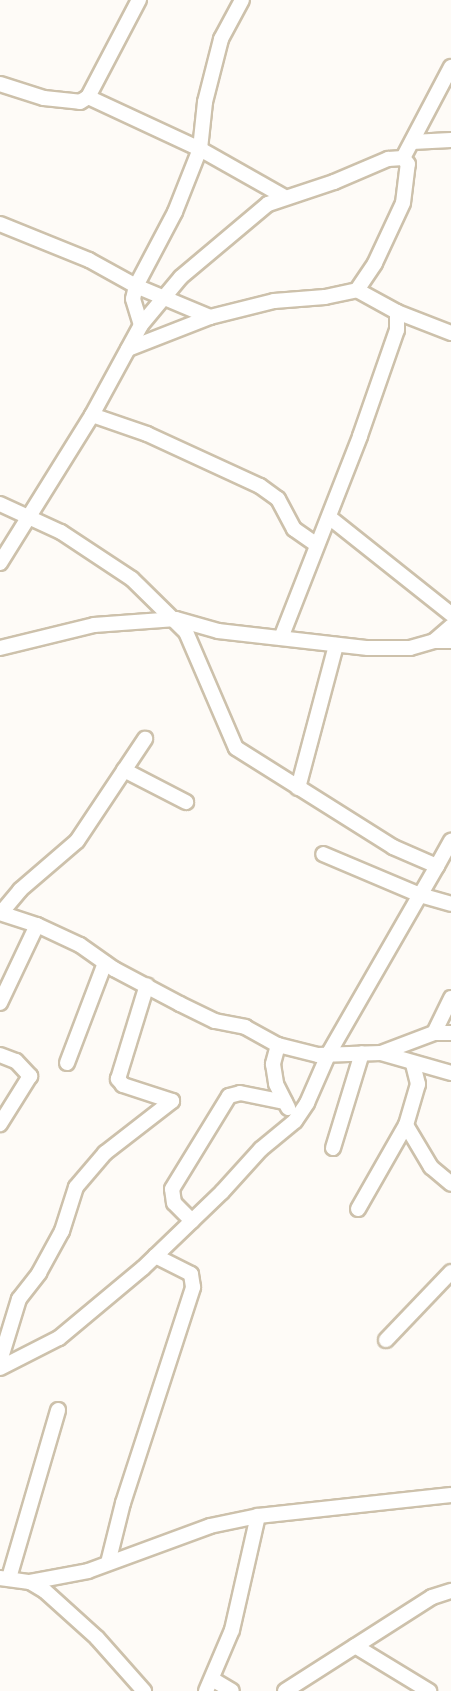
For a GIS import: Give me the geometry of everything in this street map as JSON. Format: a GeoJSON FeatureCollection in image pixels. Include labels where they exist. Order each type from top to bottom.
{"type":"FeatureCollection","features":[{"type":"Feature","properties":{"kind":"street"},"geometry":{"type":"LineString","coordinates":[[0,84],[44,98],[80,102],[88,97],[139,0]]}},
{"type":"Feature","properties":{"kind":"street"},"geometry":{"type":"LineString","coordinates":[[141,325],[133,299],[136,286],[175,212],[200,149],[205,102],[221,39],[242,0]]}},
{"type":"Feature","properties":{"kind":"street"},"geometry":{"type":"LineString","coordinates":[[403,158],[451,67]]}},
{"type":"Feature","properties":{"kind":"street"},"geometry":{"type":"LineString","coordinates":[[88,97],[200,149],[283,196]]}},
{"type":"Feature","properties":{"kind":"street"},"geometry":{"type":"LineString","coordinates":[[412,142],[451,140]]}},
{"type":"Feature","properties":{"kind":"street"},"geometry":{"type":"LineString","coordinates":[[0,562],[93,415],[141,325],[164,296],[263,208],[283,196],[334,182],[388,159],[403,158]]}},
{"type":"Feature","properties":{"kind":"street"},"geometry":{"type":"LineString","coordinates":[[357,290],[375,262],[403,203],[408,164],[403,158]]}},
{"type":"Feature","properties":{"kind":"street"},"geometry":{"type":"LineString","coordinates":[[0,224],[89,260],[136,286],[210,317]]}},
{"type":"Feature","properties":{"kind":"street"},"geometry":{"type":"LineString","coordinates":[[128,349],[210,317],[274,301],[325,297],[357,290],[397,312],[451,333]]}},
{"type":"Feature","properties":{"kind":"street"},"geometry":{"type":"LineString","coordinates":[[281,638],[387,362],[396,330],[397,312]]}},
{"type":"Feature","properties":{"kind":"street"},"geometry":{"type":"LineString","coordinates":[[93,415],[147,434],[260,486],[278,499],[294,529],[317,545]]}},
{"type":"Feature","properties":{"kind":"street"},"geometry":{"type":"LineString","coordinates":[[0,504],[27,519],[61,532],[132,579],[176,619],[186,632],[236,748],[393,847],[437,866]]}},
{"type":"Feature","properties":{"kind":"street"},"geometry":{"type":"LineString","coordinates":[[329,517],[451,614]]}},
{"type":"Feature","properties":{"kind":"street"},"geometry":{"type":"LineString","coordinates":[[0,648],[94,625],[176,619],[218,631],[336,645],[410,648],[434,641],[451,641]]}},
{"type":"Feature","properties":{"kind":"street"},"geometry":{"type":"LineString","coordinates":[[434,641],[451,626]]}},
{"type":"Feature","properties":{"kind":"street"},"geometry":{"type":"LineString","coordinates":[[298,788],[336,645]]}},
{"type":"Feature","properties":{"kind":"street"},"geometry":{"type":"LineString","coordinates":[[145,739],[77,841],[20,890],[0,914],[37,925],[80,945],[105,963],[215,1021],[245,1027],[278,1045],[318,1054],[381,1053],[451,1073]]}},
{"type":"Feature","properties":{"kind":"street"},"geometry":{"type":"LineString","coordinates":[[124,770],[186,802]]}},
{"type":"Feature","properties":{"kind":"street"},"geometry":{"type":"LineString","coordinates":[[0,1368],[59,1338],[156,1256],[261,1149],[295,1121],[320,1079],[329,1053],[451,841]]}},
{"type":"Feature","properties":{"kind":"street"},"geometry":{"type":"LineString","coordinates":[[323,854],[420,895],[451,904]]}},
{"type":"Feature","properties":{"kind":"street"},"geometry":{"type":"LineString","coordinates":[[0,1003],[37,925]]}},
{"type":"Feature","properties":{"kind":"street"},"geometry":{"type":"LineString","coordinates":[[67,1063],[105,963]]}},
{"type":"Feature","properties":{"kind":"street"},"geometry":{"type":"LineString","coordinates":[[0,1361],[19,1299],[39,1273],[62,1232],[76,1187],[105,1153],[172,1101],[123,1085],[118,1079],[147,986]]}},
{"type":"Feature","properties":{"kind":"street"},"geometry":{"type":"LineString","coordinates":[[434,1033],[451,998]]}},
{"type":"Feature","properties":{"kind":"street"},"geometry":{"type":"LineString","coordinates":[[381,1053],[434,1033],[451,1033]]}},
{"type":"Feature","properties":{"kind":"street"},"geometry":{"type":"LineString","coordinates":[[278,1045],[273,1064],[276,1084],[295,1121]]}},
{"type":"Feature","properties":{"kind":"street"},"geometry":{"type":"LineString","coordinates":[[333,1149],[362,1053]]}},
{"type":"Feature","properties":{"kind":"street"},"geometry":{"type":"LineString","coordinates":[[0,1055],[16,1061],[30,1076],[0,1124]]}},
{"type":"Feature","properties":{"kind":"street"},"geometry":{"type":"LineString","coordinates":[[358,1209],[406,1125],[418,1084],[413,1064]]}},
{"type":"Feature","properties":{"kind":"street"},"geometry":{"type":"LineString","coordinates":[[192,1221],[174,1203],[172,1190],[229,1096],[240,1094],[285,1102]]}},
{"type":"Feature","properties":{"kind":"street"},"geometry":{"type":"LineString","coordinates":[[406,1125],[431,1167],[451,1184]]}},
{"type":"Feature","properties":{"kind":"street"},"geometry":{"type":"LineString","coordinates":[[108,1563],[123,1503],[194,1287],[191,1274],[156,1256]]}},
{"type":"Feature","properties":{"kind":"street"},"geometry":{"type":"LineString","coordinates":[[386,1340],[451,1272]]}},
{"type":"Feature","properties":{"kind":"street"},"geometry":{"type":"LineString","coordinates":[[58,1410],[4,1578],[30,1582],[108,1563],[210,1527],[258,1516],[451,1495]]}},
{"type":"Feature","properties":{"kind":"street"},"geometry":{"type":"LineString","coordinates":[[232,1691],[209,1685],[232,1630],[258,1516]]}},
{"type":"Feature","properties":{"kind":"street"},"geometry":{"type":"LineString","coordinates":[[30,1582],[97,1638],[144,1691]]}},
{"type":"Feature","properties":{"kind":"street"},"geometry":{"type":"LineString","coordinates":[[285,1691],[432,1597],[451,1591]]}},
{"type":"Feature","properties":{"kind":"street"},"geometry":{"type":"LineString","coordinates":[[355,1646],[429,1691]]}}]}
